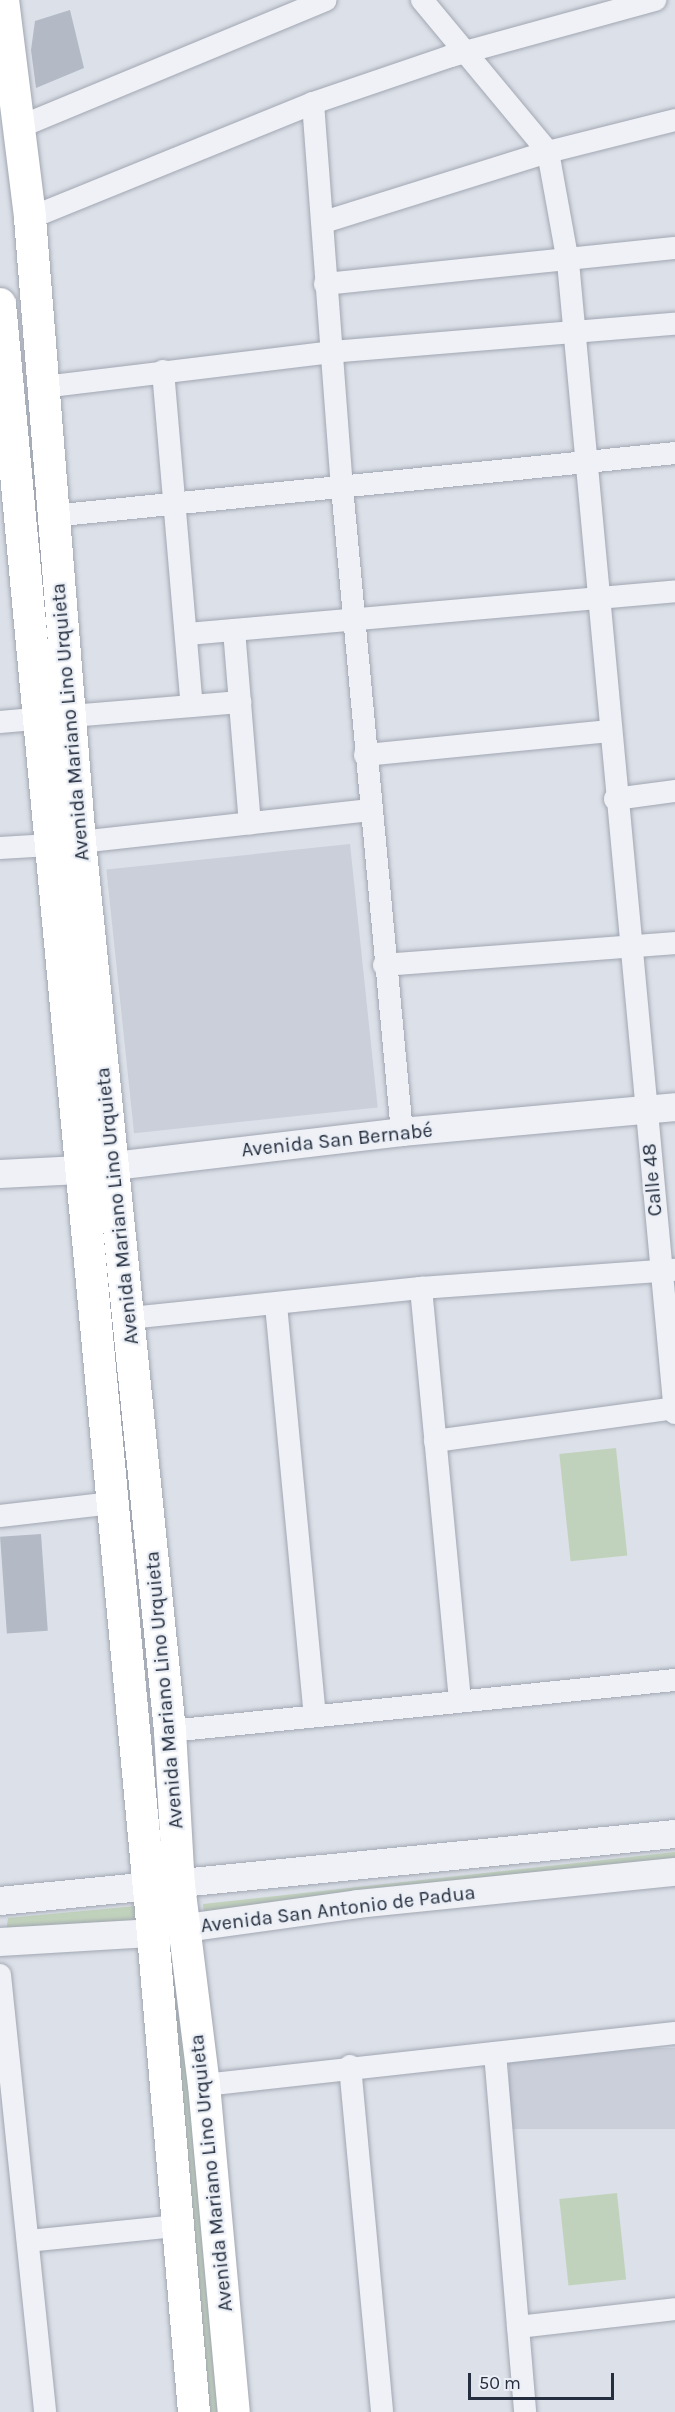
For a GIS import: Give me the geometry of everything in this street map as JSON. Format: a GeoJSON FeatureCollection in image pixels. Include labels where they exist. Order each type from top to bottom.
{"type":"FeatureCollection","features":[{"type":"Feature","properties":{"kind":"main road","name":"Avenida Mariano Lino Urquieta"},"geometry":{"type":"LineString","coordinates":[[3,0],[17,128],[30,218],[52,516],[71,716],[65,844],[80,1170],[112,1503],[164,1887],[185,1928],[204,2085],[234,2412]]}},
{"type":"Feature","properties":{"kind":"main road","name":"Avenida Mariano Lino Urquieta"},"geometry":{"type":"LineString","coordinates":[[0,304],[9,520],[37,719],[65,844],[111,1165],[130,1318],[170,1731],[164,1887],[150,1933],[194,2412]]}},
{"type":"Feature","properties":{"kind":"street"},"geometry":{"type":"LineString","coordinates":[[17,128],[326,0]]}},
{"type":"Feature","properties":{"kind":"street"},"geometry":{"type":"LineString","coordinates":[[422,0],[467,51],[548,152]]}},
{"type":"Feature","properties":{"kind":"street"},"geometry":{"type":"LineString","coordinates":[[30,218],[313,103],[467,51],[655,0]]}},
{"type":"Feature","properties":{"kind":"street"},"geometry":{"type":"LineString","coordinates":[[313,103],[324,222],[325,284],[365,755],[402,1132]]}},
{"type":"Feature","properties":{"kind":"street"},"geometry":{"type":"LineString","coordinates":[[324,222],[548,152],[675,120]]}},
{"type":"Feature","properties":{"kind":"street","name":"Calle 48"},"geometry":{"type":"LineString","coordinates":[[548,152],[568,262],[615,799],[646,1109],[668,1271],[675,1410]]}},
{"type":"Feature","properties":{"kind":"street"},"geometry":{"type":"LineString","coordinates":[[325,284],[568,262],[675,248]]}},
{"type":"Feature","properties":{"kind":"street"},"geometry":{"type":"LineString","coordinates":[[43,387],[163,370],[331,352],[573,335],[675,324]]}},
{"type":"Feature","properties":{"kind":"street"},"geometry":{"type":"LineString","coordinates":[[163,370],[192,706]]}},
{"type":"Feature","properties":{"kind":"street"},"geometry":{"type":"LineString","coordinates":[[52,516],[675,453]]}},
{"type":"Feature","properties":{"kind":"street"},"geometry":{"type":"LineString","coordinates":[[187,634],[675,591]]}},
{"type":"Feature","properties":{"kind":"street"},"geometry":{"type":"LineString","coordinates":[[234,630],[250,824]]}},
{"type":"Feature","properties":{"kind":"street"},"geometry":{"type":"LineString","coordinates":[[71,716],[240,702]]}},
{"type":"Feature","properties":{"kind":"street"},"geometry":{"type":"LineString","coordinates":[[0,722],[37,719]]}},
{"type":"Feature","properties":{"kind":"street"},"geometry":{"type":"LineString","coordinates":[[365,755],[609,731]]}},
{"type":"Feature","properties":{"kind":"street"},"geometry":{"type":"LineString","coordinates":[[615,799],[675,790]]}},
{"type":"Feature","properties":{"kind":"street"},"geometry":{"type":"LineString","coordinates":[[0,848],[65,844],[370,810]]}},
{"type":"Feature","properties":{"kind":"street"},"geometry":{"type":"LineString","coordinates":[[384,965],[675,943]]}},
{"type":"Feature","properties":{"kind":"street","name":"Avenida San Bernabé"},"geometry":{"type":"LineString","coordinates":[[0,1174],[80,1170],[402,1132],[675,1107]]}},
{"type":"Feature","properties":{"kind":"street"},"geometry":{"type":"LineString","coordinates":[[130,1318],[276,1305],[421,1288],[668,1271]]}},
{"type":"Feature","properties":{"kind":"street"},"geometry":{"type":"LineString","coordinates":[[421,1288],[460,1701]]}},
{"type":"Feature","properties":{"kind":"street"},"geometry":{"type":"LineString","coordinates":[[276,1305],[315,1715]]}},
{"type":"Feature","properties":{"kind":"street"},"geometry":{"type":"LineString","coordinates":[[435,1441],[675,1410]]}},
{"type":"Feature","properties":{"kind":"street"},"geometry":{"type":"LineString","coordinates":[[0,1516],[112,1503]]}},
{"type":"Feature","properties":{"kind":"street"},"geometry":{"type":"LineString","coordinates":[[170,1731],[675,1680]]}},
{"type":"Feature","properties":{"kind":"street","name":"Avenida San Antonio de Padua"},"geometry":{"type":"LineString","coordinates":[[0,1901],[164,1887],[675,1834]]}},
{"type":"Feature","properties":{"kind":"street"},"geometry":{"type":"LineString","coordinates":[[526,1850],[530,1886]]}},
{"type":"Feature","properties":{"kind":"street"},"geometry":{"type":"LineString","coordinates":[[354,1867],[357,1904]]}},
{"type":"Feature","properties":{"kind":"street","name":"Avenida San Antonio de Padua"},"geometry":{"type":"LineString","coordinates":[[0,1942],[150,1933],[357,1904],[675,1872]]}},
{"type":"Feature","properties":{"kind":"street"},"geometry":{"type":"LineString","coordinates":[[0,1975],[6,2102],[28,2241],[45,2412]]}},
{"type":"Feature","properties":{"kind":"street"},"geometry":{"type":"LineString","coordinates":[[204,2085],[350,2066],[675,2033]]}},
{"type":"Feature","properties":{"kind":"street"},"geometry":{"type":"LineString","coordinates":[[495,2053],[525,2412]]}},
{"type":"Feature","properties":{"kind":"street"},"geometry":{"type":"LineString","coordinates":[[350,2066],[382,2412]]}},
{"type":"Feature","properties":{"kind":"street"},"geometry":{"type":"LineString","coordinates":[[28,2241],[176,2226]]}},
{"type":"Feature","properties":{"kind":"street"},"geometry":{"type":"LineString","coordinates":[[518,2327],[675,2309]]}},
{"type":"Feature","properties":{"kind":"shaded area"},"geometry":{"type":"Polygon","coordinates":[[[350,844],[378,1108],[134,1133],[106,870],[350,844]]]}},
{"type":"Feature","properties":{"kind":"shaded area"},"geometry":{"type":"Polygon","coordinates":[[[509,2048],[675,2048],[675,2129],[509,2129],[509,2048]]]}},
{"type":"Feature","properties":{"kind":"green space"},"geometry":{"type":"Polygon","coordinates":[[[616,1448],[627,1555],[571,1561],[559,1454],[616,1448]]]}},
{"type":"Feature","properties":{"kind":"green space"},"geometry":{"type":"Polygon","coordinates":[[[675,1852],[675,1862],[204,1916],[203,1904],[675,1852]]]}},
{"type":"Feature","properties":{"kind":"green space"},"geometry":{"type":"Polygon","coordinates":[[[136,1906],[140,1924],[6,1932],[8,1918],[136,1906]]]}},
{"type":"Feature","properties":{"kind":"green space"},"geometry":{"type":"Polygon","coordinates":[[[179,1952],[219,2412],[203,2412],[163,1953],[179,1952]]]}},
{"type":"Feature","properties":{"kind":"green space"},"geometry":{"type":"Polygon","coordinates":[[[617,2193],[626,2280],[568,2286],[559,2199],[617,2193]]]}},
{"type":"Feature","properties":{"kind":"building"},"geometry":{"type":"Polygon","coordinates":[[[70,10],[84,68],[36,88],[31,50],[35,21],[70,10]]]}},
{"type":"Feature","properties":{"kind":"building"},"geometry":{"type":"Polygon","coordinates":[[[41,1534],[48,1631],[7,1634],[0,1537],[41,1534]]]}}]}
